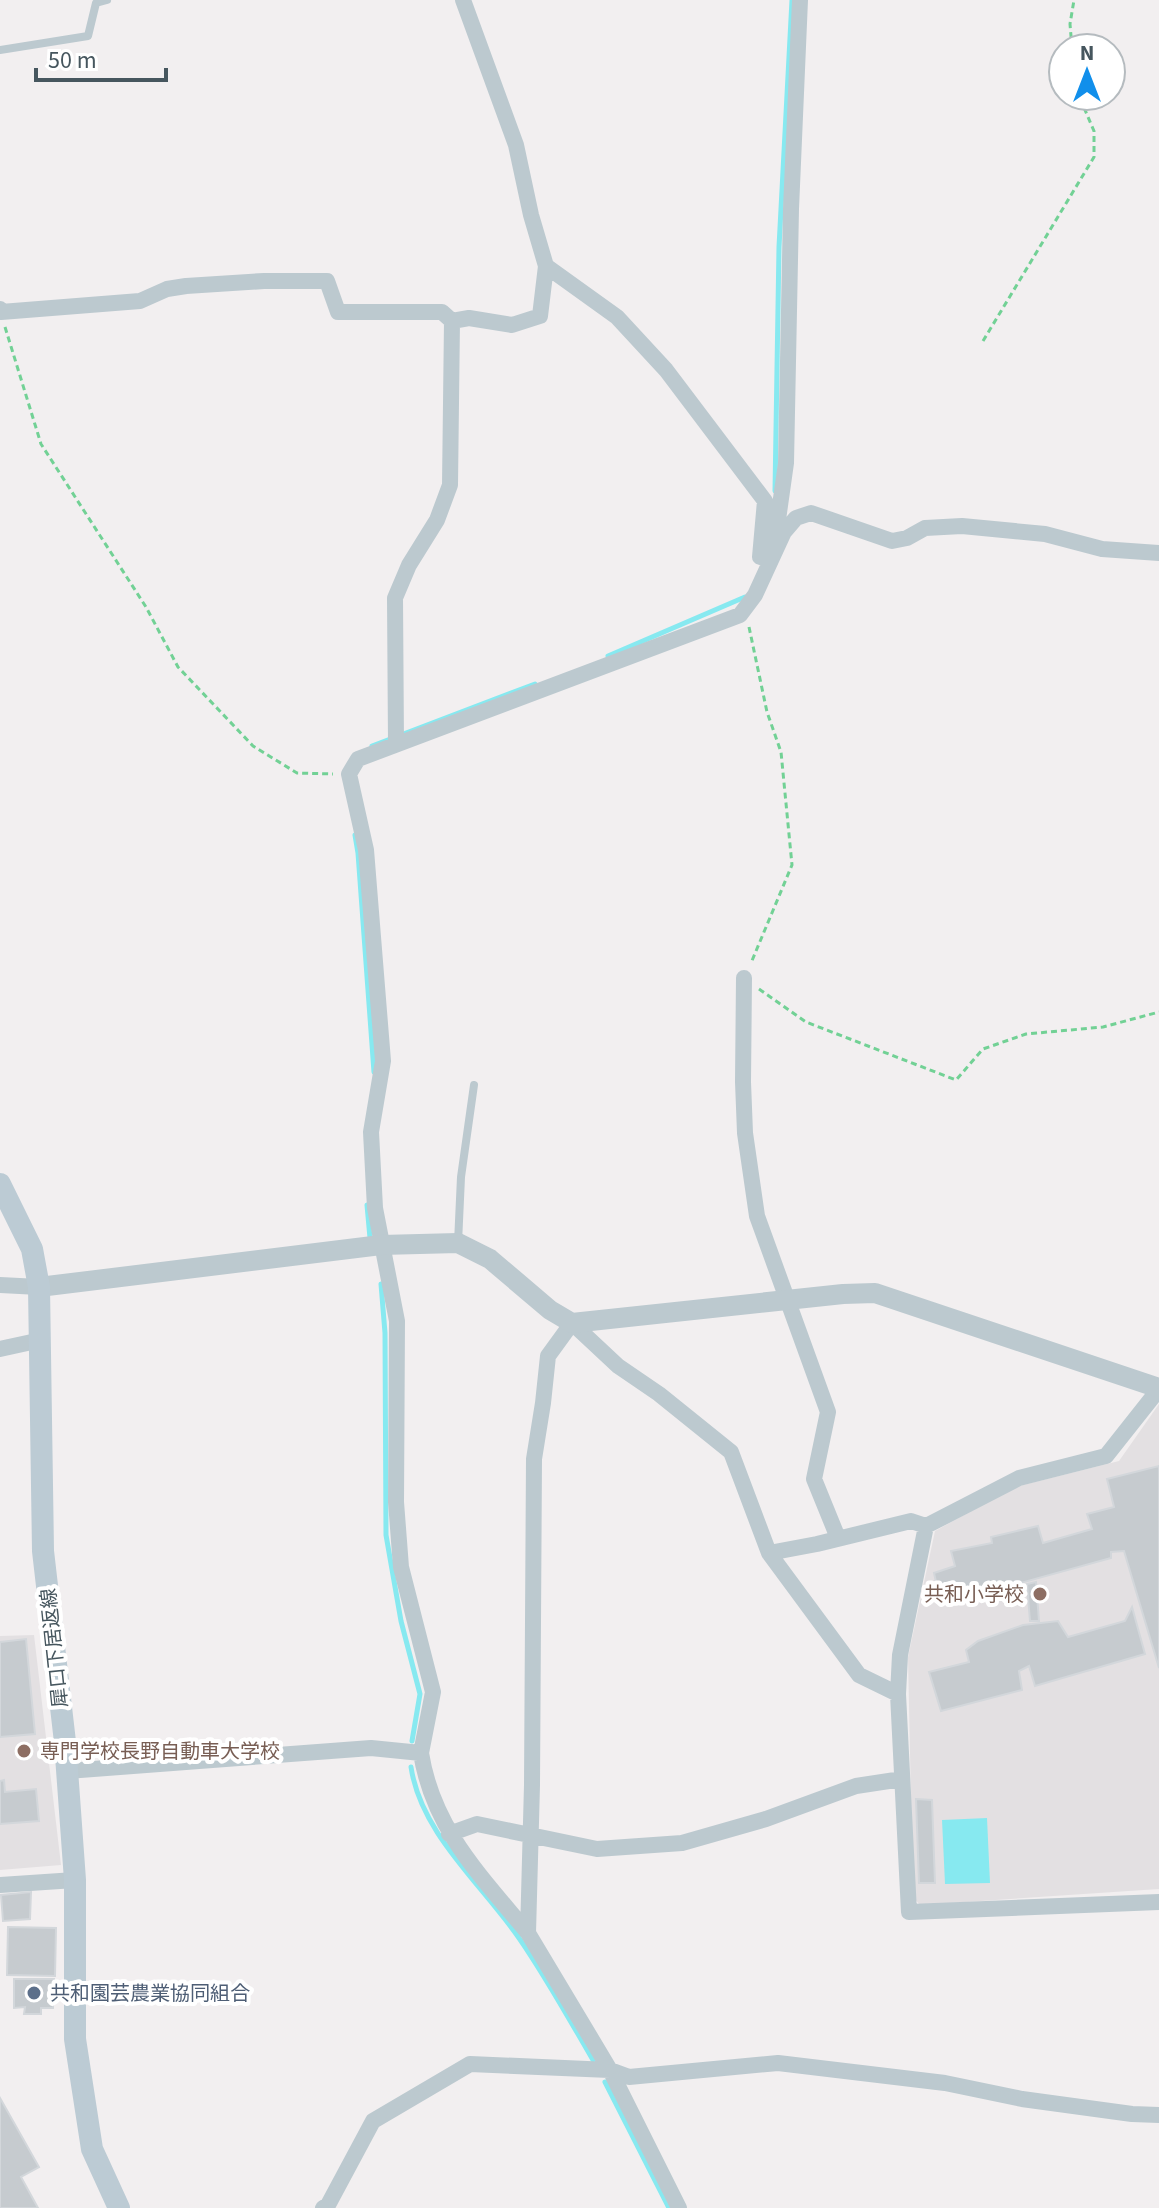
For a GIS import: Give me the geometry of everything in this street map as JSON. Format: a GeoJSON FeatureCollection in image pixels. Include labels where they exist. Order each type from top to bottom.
{"type":"FeatureCollection","features":[{"type":"Feature","properties":{"kind":"main road","name":"犀口下居返線"},"geometry":{"type":"LineString","coordinates":[[0,1184],[32,1249],[39,1287],[43,1551],[67,1771],[75,1880],[75,2039],[92,2149],[119,2208]]}},
{"type":"Feature","properties":{"kind":"street"},"geometry":{"type":"LineString","coordinates":[[452,321],[469,318],[512,325],[540,316],[546,266],[516,145],[463,0]]}},
{"type":"Feature","properties":{"kind":"street"},"geometry":{"type":"LineString","coordinates":[[771,559],[786,463],[791,209],[800,0]]}},
{"type":"Feature","properties":{"kind":"street"},"geometry":{"type":"LineString","coordinates":[[546,266],[617,317],[666,370],[765,501],[760,557],[771,559]]}},
{"type":"Feature","properties":{"kind":"street"},"geometry":{"type":"LineString","coordinates":[[0,310],[140,301],[167,289],[186,286],[327,281],[338,312],[442,312],[452,321],[450,485],[437,520],[409,565],[395,598],[395,738]]}},
{"type":"Feature","properties":{"kind":"street"},"geometry":{"type":"LineString","coordinates":[[679,2208],[610,2070],[528,1933],[449,1834],[425,1778],[421,1753],[433,1692],[401,1567],[396,1502],[397,1321],[375,1208],[371,1132],[383,1061],[366,850],[349,774],[358,759],[395,738],[740,615],[755,595],[784,532],[796,518],[811,513],[892,541],[907,538],[925,528],[962,526],[1045,534],[1102,549],[1159,553]]}},
{"type":"Feature","properties":{"kind":"street"},"geometry":{"type":"LineString","coordinates":[[744,978],[743,1082],[747,1147],[757,1216],[828,1412],[814,1479],[838,1538]]}},
{"type":"Feature","properties":{"kind":"street"},"geometry":{"type":"LineString","coordinates":[[0,1285],[39,1287],[381,1245],[458,1243],[490,1259],[550,1310],[572,1323],[618,1366],[659,1394],[731,1452],[769,1553],[859,1675],[898,1694]]}},
{"type":"Feature","properties":{"kind":"street"},"geometry":{"type":"LineString","coordinates":[[528,1933],[534,1459],[548,1356],[572,1323],[875,1293],[1159,1389],[1106,1456],[1019,1478],[926,1526],[911,1521],[769,1553]]}},
{"type":"Feature","properties":{"kind":"street"},"geometry":{"type":"LineString","coordinates":[[0,1349],[41,1340]]}},
{"type":"Feature","properties":{"kind":"street"},"geometry":{"type":"LineString","coordinates":[[926,1526],[900,1655],[898,1694],[909,1912],[1158,1904]]}},
{"type":"Feature","properties":{"kind":"street"},"geometry":{"type":"LineString","coordinates":[[67,1771],[371,1748],[421,1753]]}},
{"type":"Feature","properties":{"kind":"street"},"geometry":{"type":"LineString","coordinates":[[449,1834],[477,1824],[597,1849],[682,1843],[766,1819],[856,1786],[902,1779]]}},
{"type":"Feature","properties":{"kind":"street"},"geometry":{"type":"LineString","coordinates":[[0,1885],[75,1880]]}},
{"type":"Feature","properties":{"kind":"street"},"geometry":{"type":"LineString","coordinates":[[323,2208],[328,2205],[373,2121],[470,2064],[610,2070],[629,2077],[778,2063],[945,2083],[1022,2099],[1159,2115]]}},
{"type":"Feature","properties":{"kind":"lane"},"geometry":{"type":"LineString","coordinates":[[0,50],[88,36],[96,3],[107,0]]}},
{"type":"Feature","properties":{"kind":"lane"},"geometry":{"type":"LineString","coordinates":[[458,1243],[461,1177],[474,1085]]}},
{"type":"Feature","properties":{"kind":"path"},"geometry":{"type":"LineString","coordinates":[[1071,32],[1074,0]]}},
{"type":"Feature","properties":{"kind":"path"},"geometry":{"type":"LineString","coordinates":[[983,341],[1094,157],[1094,131],[1086,112]]}},
{"type":"Feature","properties":{"kind":"path"},"geometry":{"type":"LineString","coordinates":[[0,310],[41,444],[146,607],[178,667],[253,746],[297,773],[349,774]]}},
{"type":"Feature","properties":{"kind":"path"},"geometry":{"type":"LineString","coordinates":[[745,608],[767,712],[781,752],[792,865],[744,978],[806,1022],[956,1080],[983,1049],[1026,1034],[1103,1027],[1159,1012]]}},
{"type":"Feature","properties":{"kind":"shaded area","name":"共和小学校"},"geometry":{"type":"Polygon","coordinates":[[[1159,1404],[1159,1889],[920,1905],[913,1897],[908,1657],[935,1531],[1015,1487],[1119,1461],[1159,1404]]]}},
{"type":"Feature","properties":{"kind":"shaded area","name":"専門学校長野自動車大学校"},"geometry":{"type":"Polygon","coordinates":[[[34,1635],[61,1865],[0,1870],[0,1636],[34,1635]]]}},
{"type":"Feature","properties":{"kind":"water"},"geometry":{"type":"Polygon","coordinates":[[[987,1818],[990,1883],[945,1884],[942,1820],[987,1818]]]}},
{"type":"Feature","properties":{"kind":"building"},"geometry":{"type":"Polygon","coordinates":[[[1159,1466],[1159,1668],[1124,1551],[1111,1552],[1111,1558],[941,1605],[934,1573],[955,1566],[951,1551],[992,1543],[991,1537],[1038,1526],[1043,1543],[1092,1529],[1087,1514],[1114,1507],[1107,1479],[1159,1466]]]}},
{"type":"Feature","properties":{"kind":"building"},"geometry":{"type":"Polygon","coordinates":[[[1036,1582],[1039,1621],[1030,1621],[1027,1584],[1036,1582]]]}},
{"type":"Feature","properties":{"kind":"building"},"geometry":{"type":"Polygon","coordinates":[[[1132,1607],[1145,1654],[1035,1686],[1029,1666],[1019,1671],[1022,1690],[941,1711],[929,1672],[969,1662],[966,1650],[978,1641],[1023,1625],[1058,1621],[1068,1637],[1125,1621],[1132,1607]]]}},
{"type":"Feature","properties":{"kind":"building"},"geometry":{"type":"Polygon","coordinates":[[[26,1639],[35,1734],[0,1737],[0,1642],[26,1639]]]}},
{"type":"Feature","properties":{"kind":"building"},"geometry":{"type":"Polygon","coordinates":[[[4,1780],[5,1792],[36,1789],[39,1821],[0,1824],[0,1781],[4,1780]]]}},
{"type":"Feature","properties":{"kind":"building"},"geometry":{"type":"Polygon","coordinates":[[[916,1799],[932,1800],[935,1883],[919,1883],[916,1799]]]}},
{"type":"Feature","properties":{"kind":"building"},"geometry":{"type":"Polygon","coordinates":[[[31,1892],[30,1919],[3,1921],[1,1895],[31,1892]]]}},
{"type":"Feature","properties":{"kind":"building"},"geometry":{"type":"Polygon","coordinates":[[[8,1927],[56,1928],[55,1976],[7,1975],[8,1927]]]}},
{"type":"Feature","properties":{"kind":"building","name":"共和園芸農業協同組合"},"geometry":{"type":"Polygon","coordinates":[[[14,1979],[54,1979],[53,2008],[41,2008],[41,2014],[24,2014],[25,2007],[14,2008],[14,1979]]]}},
{"type":"Feature","properties":{"kind":"building"},"geometry":{"type":"Polygon","coordinates":[[[0,2098],[39,2167],[21,2177],[38,2208],[0,2208],[0,2098]]]}},
{"type":"Feature","properties":{"kind":"waterway"},"geometry":{"type":"LineString","coordinates":[[775,491],[779,247],[792,0]]}},
{"type":"Feature","properties":{"kind":"waterway"},"geometry":{"type":"LineString","coordinates":[[608,656],[745,597]]}},
{"type":"Feature","properties":{"kind":"waterway"},"geometry":{"type":"LineString","coordinates":[[372,746],[535,684]]}},
{"type":"Feature","properties":{"kind":"waterway"},"geometry":{"type":"LineString","coordinates":[[355,835],[374,1072]]}},
{"type":"Feature","properties":{"kind":"waterway"},"geometry":{"type":"LineString","coordinates":[[367,1205],[370,1238]]}},
{"type":"Feature","properties":{"kind":"waterway"},"geometry":{"type":"LineString","coordinates":[[381,1284],[385,1333],[386,1535],[401,1621],[420,1694],[412,1741]]}},
{"type":"Feature","properties":{"kind":"waterway"},"geometry":{"type":"LineString","coordinates":[[411,1767],[417,1791],[440,1836],[519,1938],[593,2060]]}},
{"type":"Feature","properties":{"kind":"waterway"},"geometry":{"type":"LineString","coordinates":[[605,2082],[669,2208]]}},
{"type":"Feature","properties":{"kind":"place","name":"共和小学校"},"geometry":{"type":"Point","coordinates":[1040,1594]}},
{"type":"Feature","properties":{"kind":"place","name":"専門学校長野自動車大学校"},"geometry":{"type":"Point","coordinates":[24,1751]}},
{"type":"Feature","properties":{"kind":"place","name":"共和園芸農業協同組合"},"geometry":{"type":"Point","coordinates":[34,1993]}}]}
